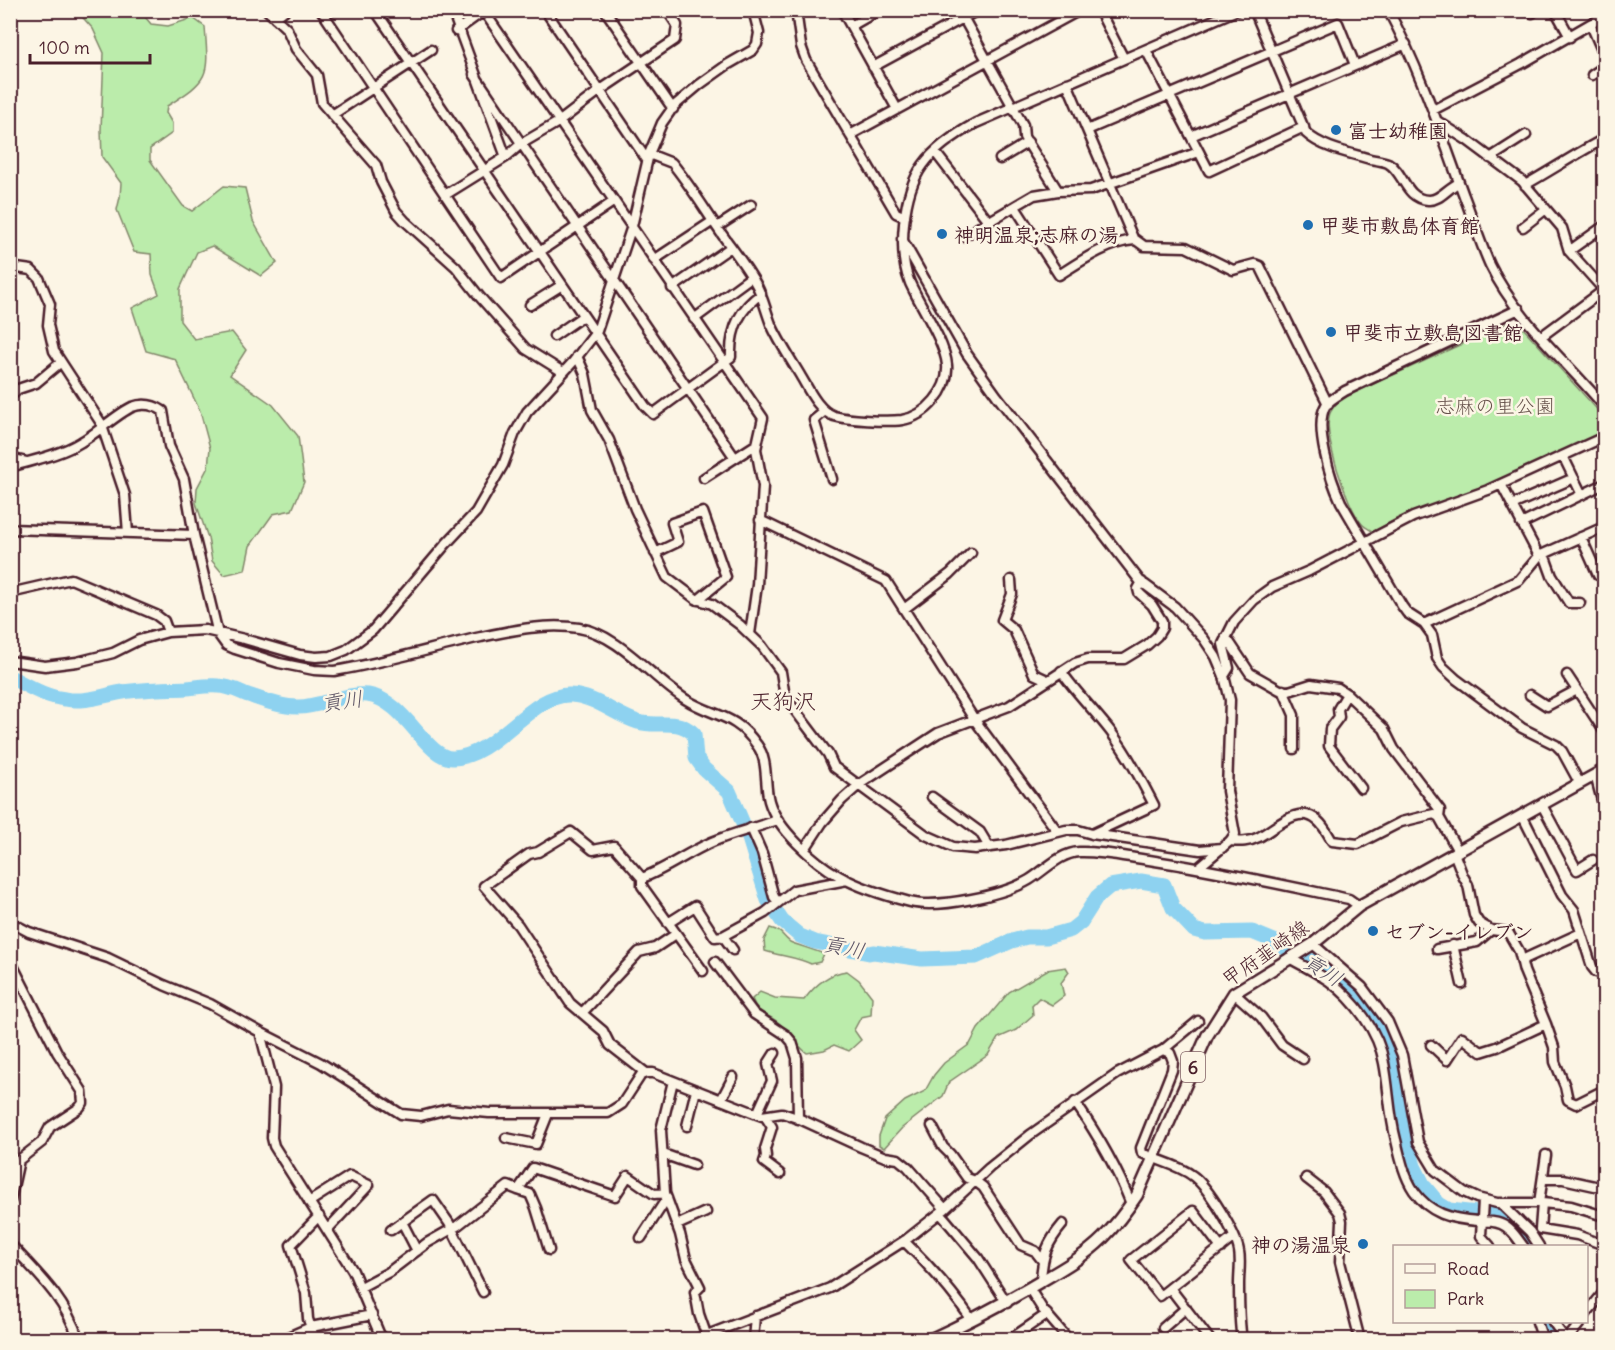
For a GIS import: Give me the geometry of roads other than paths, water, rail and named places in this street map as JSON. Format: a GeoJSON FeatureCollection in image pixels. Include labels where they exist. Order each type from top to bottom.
{"type":"FeatureCollection","features":[{"type":"Feature","properties":{"kind":"main road","name":"甲府韮崎線"},"geometry":{"type":"LineString","coordinates":[[929,1340],[1007,1303],[1084,1254],[1102,1239],[1137,1195],[1207,1036],[1234,993],[1312,944],[1359,906],[1600,773]]}},
{"type":"Feature","properties":{"kind":"street"},"geometry":{"type":"LineString","coordinates":[[267,10],[287,29],[296,49],[317,75],[322,103],[376,165],[386,194],[405,221],[456,267],[526,349],[563,372]]}},
{"type":"Feature","properties":{"kind":"street"},"geometry":{"type":"LineString","coordinates":[[275,18],[285,10]]}},
{"type":"Feature","properties":{"kind":"street"},"geometry":{"type":"LineString","coordinates":[[321,10],[501,278],[613,202]]}},
{"type":"Feature","properties":{"kind":"street"},"geometry":{"type":"LineString","coordinates":[[375,10],[595,334],[653,414],[731,357],[733,337],[741,314],[750,301],[761,294]]}},
{"type":"Feature","properties":{"kind":"street"},"geometry":{"type":"LineString","coordinates":[[452,10],[457,31],[506,157]]}},
{"type":"Feature","properties":{"kind":"street"},"geometry":{"type":"LineString","coordinates":[[545,10],[599,91],[648,157],[672,163],[715,224],[751,277],[761,294],[771,325],[782,345],[813,397],[825,411],[844,418],[901,420],[914,416],[934,400],[942,390],[946,377],[947,363],[943,350],[903,263],[902,239],[905,217],[914,181],[923,165],[952,136],[976,123],[1231,12]]}},
{"type":"Feature","properties":{"kind":"street"},"geometry":{"type":"LineString","coordinates":[[605,10],[673,109]]}},
{"type":"Feature","properties":{"kind":"street"},"geometry":{"type":"LineString","coordinates":[[445,195],[560,121],[599,91],[675,40],[677,25],[667,10]]}},
{"type":"Feature","properties":{"kind":"street"},"geometry":{"type":"LineString","coordinates":[[10,661],[45,666],[78,662],[112,653],[139,640],[168,632],[205,630],[300,655],[331,656],[359,642],[373,630],[476,512],[491,489],[527,412],[595,334],[632,226],[648,157],[662,123],[673,109],[699,85],[753,50],[759,33],[753,10]]}},
{"type":"Feature","properties":{"kind":"street"},"geometry":{"type":"LineString","coordinates":[[796,10],[801,46],[806,60],[896,213],[905,217]]}},
{"type":"Feature","properties":{"kind":"street"},"geometry":{"type":"LineString","coordinates":[[842,10],[897,109]]}},
{"type":"Feature","properties":{"kind":"street"},"geometry":{"type":"LineString","coordinates":[[851,26],[879,10]]}},
{"type":"Feature","properties":{"kind":"street"},"geometry":{"type":"LineString","coordinates":[[873,67],[961,14],[978,10]]}},
{"type":"Feature","properties":{"kind":"street"},"geometry":{"type":"LineString","coordinates":[[850,135],[1080,10]]}},
{"type":"Feature","properties":{"kind":"street"},"geometry":{"type":"LineString","coordinates":[[1099,10],[1124,59]]}},
{"type":"Feature","properties":{"kind":"street"},"geometry":{"type":"LineString","coordinates":[[1254,10],[1304,127],[1313,139],[1351,154],[1390,164],[1410,191],[1422,199],[1437,198],[1453,185],[1460,183]]}},
{"type":"Feature","properties":{"kind":"street"},"geometry":{"type":"LineString","coordinates":[[1388,10],[1406,44],[1490,264],[1499,281],[1519,309],[1605,406]]}},
{"type":"Feature","properties":{"kind":"street"},"geometry":{"type":"LineString","coordinates":[[1530,10],[1532,13],[1536,10]]}},
{"type":"Feature","properties":{"kind":"street"},"geometry":{"type":"LineString","coordinates":[[1555,10],[1570,37]]}},
{"type":"Feature","properties":{"kind":"street"},"geometry":{"type":"LineString","coordinates":[[457,31],[484,11],[763,418],[756,449],[763,486],[757,585],[750,634]]}},
{"type":"Feature","properties":{"kind":"street"},"geometry":{"type":"LineString","coordinates":[[961,14],[1023,125],[1024,137],[1058,191]]}},
{"type":"Feature","properties":{"kind":"street"},"geometry":{"type":"LineString","coordinates":[[1433,110],[1605,16]]}},
{"type":"Feature","properties":{"kind":"street"},"geometry":{"type":"LineString","coordinates":[[1087,130],[1338,23],[1356,64]]}},
{"type":"Feature","properties":{"kind":"street"},"geometry":{"type":"LineString","coordinates":[[1591,25],[1605,55]]}},
{"type":"Feature","properties":{"kind":"street"},"geometry":{"type":"LineString","coordinates":[[1191,136],[1406,44]]}},
{"type":"Feature","properties":{"kind":"street"},"geometry":{"type":"LineString","coordinates":[[332,115],[431,50]]}},
{"type":"Feature","properties":{"kind":"street"},"geometry":{"type":"LineString","coordinates":[[1146,50],[1209,171],[1304,127]]}},
{"type":"Feature","properties":{"kind":"street"},"geometry":{"type":"LineString","coordinates":[[1592,75],[1605,67]]}},
{"type":"Feature","properties":{"kind":"street"},"geometry":{"type":"LineString","coordinates":[[474,74],[735,458]]}},
{"type":"Feature","properties":{"kind":"street"},"geometry":{"type":"LineString","coordinates":[[1067,83],[1135,240],[1144,246],[1186,247],[1233,270],[1255,264],[1260,266],[1328,404]]}},
{"type":"Feature","properties":{"kind":"street"},"geometry":{"type":"LineString","coordinates":[[1437,121],[1526,186],[1562,228],[1569,250],[1605,290],[1542,336]]}},
{"type":"Feature","properties":{"kind":"street"},"geometry":{"type":"LineString","coordinates":[[1490,158],[1526,135]]}},
{"type":"Feature","properties":{"kind":"street"},"geometry":{"type":"LineString","coordinates":[[1526,186],[1565,160],[1605,139]]}},
{"type":"Feature","properties":{"kind":"street"},"geometry":{"type":"LineString","coordinates":[[1000,159],[1028,142]]}},
{"type":"Feature","properties":{"kind":"street"},"geometry":{"type":"LineString","coordinates":[[935,152],[989,222]]}},
{"type":"Feature","properties":{"kind":"street"},"geometry":{"type":"LineString","coordinates":[[964,236],[1034,195],[1058,191],[1091,190],[1199,152]]}},
{"type":"Feature","properties":{"kind":"street"},"geometry":{"type":"LineString","coordinates":[[654,260],[751,205]]}},
{"type":"Feature","properties":{"kind":"street"},"geometry":{"type":"LineString","coordinates":[[1015,207],[1059,275],[1109,247],[1135,240]]}},
{"type":"Feature","properties":{"kind":"street"},"geometry":{"type":"LineString","coordinates":[[1523,227],[1546,209]]}},
{"type":"Feature","properties":{"kind":"street"},"geometry":{"type":"LineString","coordinates":[[1569,250],[1605,226]]}},
{"type":"Feature","properties":{"kind":"street"},"geometry":{"type":"LineString","coordinates":[[902,239],[967,354],[997,396],[1142,582],[1175,607],[1204,639],[1224,676],[1230,700],[1227,790],[1235,834],[1230,842],[1198,868]]}},
{"type":"Feature","properties":{"kind":"street"},"geometry":{"type":"LineString","coordinates":[[672,288],[731,247]]}},
{"type":"Feature","properties":{"kind":"street"},"geometry":{"type":"LineString","coordinates":[[10,267],[31,270],[39,278],[50,304],[48,325],[54,351],[103,428],[125,495],[128,534]]}},
{"type":"Feature","properties":{"kind":"street"},"geometry":{"type":"LineString","coordinates":[[694,319],[751,277]]}},
{"type":"Feature","properties":{"kind":"street"},"geometry":{"type":"LineString","coordinates":[[530,305],[562,285]]}},
{"type":"Feature","properties":{"kind":"street"},"geometry":{"type":"LineString","coordinates":[[1519,309],[1345,391],[1328,404],[1322,416],[1321,426],[1333,485],[1402,606],[1407,613],[1424,624],[1432,635],[1437,658],[1443,667],[1522,728],[1557,745],[1580,784]]}},
{"type":"Feature","properties":{"kind":"street"},"geometry":{"type":"LineString","coordinates":[[554,336],[583,316]]}},
{"type":"Feature","properties":{"kind":"street"},"geometry":{"type":"LineString","coordinates":[[578,356],[585,375],[592,410],[609,440],[635,509],[667,577],[698,600],[712,604],[750,634],[775,661],[781,672],[785,697],[828,754],[834,766],[926,835],[953,847],[975,849],[1006,845],[1058,832],[1078,830],[1200,850],[1222,848]]}},
{"type":"Feature","properties":{"kind":"street"},"geometry":{"type":"LineString","coordinates":[[10,397],[18,389],[36,383],[60,363]]}},
{"type":"Feature","properties":{"kind":"street"},"geometry":{"type":"LineString","coordinates":[[10,467],[65,451],[132,408],[146,405],[156,406],[163,411],[169,446],[184,479],[194,535],[218,634],[226,645],[279,663],[314,670],[334,671],[531,626],[580,628],[594,632],[612,642],[688,701],[728,717],[751,736],[763,756],[769,800],[777,820],[827,868],[847,880],[908,901],[938,904],[1009,890],[1028,881],[1060,859],[1079,852],[1198,868],[1349,899],[1359,906]]}},
{"type":"Feature","properties":{"kind":"street"},"geometry":{"type":"LineString","coordinates":[[825,411],[814,420],[832,479]]}},
{"type":"Feature","properties":{"kind":"street"},"geometry":{"type":"LineString","coordinates":[[1224,676],[1228,668],[1222,644],[1234,622],[1259,595],[1413,518],[1501,484],[1605,437]]}},
{"type":"Feature","properties":{"kind":"street"},"geometry":{"type":"LineString","coordinates":[[704,478],[757,444]]}},
{"type":"Feature","properties":{"kind":"street"},"geometry":{"type":"LineString","coordinates":[[1563,456],[1582,495]]}},
{"type":"Feature","properties":{"kind":"street"},"geometry":{"type":"LineString","coordinates":[[10,458],[26,462]]}},
{"type":"Feature","properties":{"kind":"street"},"geometry":{"type":"LineString","coordinates":[[1512,505],[1574,478]]}},
{"type":"Feature","properties":{"kind":"street"},"geometry":{"type":"LineString","coordinates":[[1501,484],[1521,524],[1569,603],[1580,603]]}},
{"type":"Feature","properties":{"kind":"street"},"geometry":{"type":"LineString","coordinates":[[1521,524],[1605,484]]}},
{"type":"Feature","properties":{"kind":"street"},"geometry":{"type":"LineString","coordinates":[[655,553],[678,542],[672,523],[703,512],[726,577],[698,600]]}},
{"type":"Feature","properties":{"kind":"street"},"geometry":{"type":"LineString","coordinates":[[760,520],[886,581],[974,719],[1058,832]]}},
{"type":"Feature","properties":{"kind":"street"},"geometry":{"type":"LineString","coordinates":[[1424,624],[1519,580],[1541,555],[1605,527]]}},
{"type":"Feature","properties":{"kind":"street"},"geometry":{"type":"LineString","coordinates":[[10,530],[194,535]]}},
{"type":"Feature","properties":{"kind":"street"},"geometry":{"type":"LineString","coordinates":[[1581,537],[1598,575]]}},
{"type":"Feature","properties":{"kind":"street"},"geometry":{"type":"LineString","coordinates":[[904,609],[950,574],[971,553]]}},
{"type":"Feature","properties":{"kind":"street"},"geometry":{"type":"LineString","coordinates":[[10,593],[71,579],[156,615],[164,621],[168,632]]}},
{"type":"Feature","properties":{"kind":"street"},"geometry":{"type":"LineString","coordinates":[[1011,580],[1012,594],[1002,620],[1014,630],[1034,674],[1047,680]]}},
{"type":"Feature","properties":{"kind":"street"},"geometry":{"type":"LineString","coordinates":[[805,849],[828,815],[860,784],[938,733],[1009,706],[1061,671],[1088,659],[1124,659],[1139,651],[1157,636],[1162,628],[1152,604],[1139,593],[1138,589],[1142,582]]}},
{"type":"Feature","properties":{"kind":"street"},"geometry":{"type":"LineString","coordinates":[[1226,637],[1250,673],[1283,690],[1289,691],[1311,684],[1338,688],[1384,729],[1394,749],[1440,810],[1439,817],[1456,852],[1468,885],[1474,915],[1479,922],[1491,930],[1508,932],[1519,951],[1554,1047],[1555,1062],[1568,1100],[1576,1104],[1605,1090]]}},
{"type":"Feature","properties":{"kind":"street"},"geometry":{"type":"LineString","coordinates":[[1061,671],[1111,731],[1154,805],[1092,834]]}},
{"type":"Feature","properties":{"kind":"street"},"geometry":{"type":"LineString","coordinates":[[1567,675],[1605,732]]}},
{"type":"Feature","properties":{"kind":"street"},"geometry":{"type":"LineString","coordinates":[[1283,690],[1294,715],[1294,749]]}},
{"type":"Feature","properties":{"kind":"street"},"geometry":{"type":"LineString","coordinates":[[1530,695],[1547,706],[1577,690]]}},
{"type":"Feature","properties":{"kind":"street"},"geometry":{"type":"LineString","coordinates":[[1347,694],[1338,709],[1339,717],[1330,729],[1329,746],[1361,788]]}},
{"type":"Feature","properties":{"kind":"street"},"geometry":{"type":"LineString","coordinates":[[1600,773],[1605,808]]}},
{"type":"Feature","properties":{"kind":"street"},"geometry":{"type":"LineString","coordinates":[[932,797],[980,832],[989,847]]}},
{"type":"Feature","properties":{"kind":"street"},"geometry":{"type":"LineString","coordinates":[[1542,805],[1577,870],[1593,860]]}},
{"type":"Feature","properties":{"kind":"street"},"geometry":{"type":"LineString","coordinates":[[1230,842],[1245,842],[1290,817],[1300,814],[1311,815],[1319,822],[1332,841],[1358,844],[1401,822],[1434,814],[1439,817]]}},
{"type":"Feature","properties":{"kind":"street"},"geometry":{"type":"LineString","coordinates":[[1522,815],[1562,895],[1574,910],[1592,967],[1596,972],[1605,967]]}},
{"type":"Feature","properties":{"kind":"street"},"geometry":{"type":"LineString","coordinates":[[642,878],[658,872],[709,843],[777,820]]}},
{"type":"Feature","properties":{"kind":"street"},"geometry":{"type":"LineString","coordinates":[[751,828],[762,853],[777,903]]}},
{"type":"Feature","properties":{"kind":"street"},"geometry":{"type":"LineString","coordinates":[[703,971],[642,886],[642,878],[614,846],[593,850],[571,832],[538,852],[529,854],[484,886],[518,925],[570,1003],[603,1031],[610,1045],[646,1072],[673,1080],[761,1115],[782,1113],[877,1154],[898,1159],[908,1167],[978,1258],[1007,1303]]}},
{"type":"Feature","properties":{"kind":"street"},"geometry":{"type":"LineString","coordinates":[[668,923],[695,906],[716,937],[723,936],[765,913],[794,890],[847,880]]}},
{"type":"Feature","properties":{"kind":"street"},"geometry":{"type":"LineString","coordinates":[[10,922],[29,932],[108,958],[210,1004],[321,1063],[400,1114],[421,1116],[448,1109],[465,1112],[608,1113],[622,1104],[636,1081],[646,1072]]}},
{"type":"Feature","properties":{"kind":"street"},"geometry":{"type":"LineString","coordinates":[[1437,949],[1477,942],[1491,930]]}},
{"type":"Feature","properties":{"kind":"street"},"geometry":{"type":"LineString","coordinates":[[1522,960],[1581,933]]}},
{"type":"Feature","properties":{"kind":"street"},"geometry":{"type":"LineString","coordinates":[[582,1013],[639,952],[656,948],[676,934]]}},
{"type":"Feature","properties":{"kind":"street"},"geometry":{"type":"LineString","coordinates":[[723,936],[733,950]]}},
{"type":"Feature","properties":{"kind":"street"},"geometry":{"type":"LineString","coordinates":[[1312,944],[1362,987],[1388,1022],[1402,1055],[1418,1142],[1435,1170],[1483,1203],[1541,1203],[1571,1206],[1605,1216]]}},
{"type":"Feature","properties":{"kind":"street"},"geometry":{"type":"LineString","coordinates":[[1453,945],[1462,984]]}},
{"type":"Feature","properties":{"kind":"street"},"geometry":{"type":"LineString","coordinates":[[1289,958],[1329,981],[1343,993],[1376,1037],[1385,1064],[1389,1111],[1402,1164],[1413,1190],[1423,1203],[1443,1215],[1456,1219],[1502,1224],[1509,1228],[1522,1245]]}},
{"type":"Feature","properties":{"kind":"street"},"geometry":{"type":"LineString","coordinates":[[10,960],[84,1098],[79,1108],[50,1127],[42,1142],[19,1160],[10,1201]]}},
{"type":"Feature","properties":{"kind":"street"},"geometry":{"type":"LineString","coordinates":[[715,962],[754,1014],[786,1035],[792,1042],[797,1058],[798,1119]]}},
{"type":"Feature","properties":{"kind":"street"},"geometry":{"type":"LineString","coordinates":[[1234,993],[1261,1017],[1282,1045],[1303,1059]]}},
{"type":"Feature","properties":{"kind":"street"},"geometry":{"type":"LineString","coordinates":[[694,1340],[830,1288],[904,1241],[1029,1135],[1117,1074],[1163,1050],[1198,1021]]}},
{"type":"Feature","properties":{"kind":"street"},"geometry":{"type":"LineString","coordinates":[[1431,1045],[1447,1060],[1462,1037],[1481,1052],[1546,1024]]}},
{"type":"Feature","properties":{"kind":"street"},"geometry":{"type":"LineString","coordinates":[[260,1032],[274,1088],[272,1138],[274,1146],[361,1287],[382,1340]]}},
{"type":"Feature","properties":{"kind":"street"},"geometry":{"type":"LineString","coordinates":[[1163,1050],[1170,1053],[1173,1061],[1172,1070],[1141,1148],[1143,1153],[1154,1159],[1194,1176],[1204,1186],[1234,1238],[1239,1253],[1239,1315],[1242,1340]]}},
{"type":"Feature","properties":{"kind":"street"},"geometry":{"type":"LineString","coordinates":[[761,1115],[772,1081],[768,1064],[776,1053]]}},
{"type":"Feature","properties":{"kind":"street"},"geometry":{"type":"LineString","coordinates":[[721,1100],[733,1077]]}},
{"type":"Feature","properties":{"kind":"street"},"geometry":{"type":"LineString","coordinates":[[673,1080],[661,1130],[666,1195],[686,1258],[700,1287],[695,1292],[706,1334]]}},
{"type":"Feature","properties":{"kind":"street"},"geometry":{"type":"LineString","coordinates":[[687,1126],[696,1090]]}},
{"type":"Feature","properties":{"kind":"street"},"geometry":{"type":"LineString","coordinates":[[1075,1102],[1094,1131],[1124,1186],[1131,1204]]}},
{"type":"Feature","properties":{"kind":"street"},"geometry":{"type":"LineString","coordinates":[[506,1138],[536,1144],[548,1114]]}},
{"type":"Feature","properties":{"kind":"street"},"geometry":{"type":"LineString","coordinates":[[761,1115],[772,1127],[765,1149],[764,1162],[780,1174]]}},
{"type":"Feature","properties":{"kind":"street"},"geometry":{"type":"LineString","coordinates":[[932,1126],[943,1147],[967,1178],[983,1187],[1021,1245],[1035,1251],[1042,1260]]}},
{"type":"Feature","properties":{"kind":"street"},"geometry":{"type":"LineString","coordinates":[[663,1154],[694,1166]]}},
{"type":"Feature","properties":{"kind":"street"},"geometry":{"type":"LineString","coordinates":[[1546,1155],[1540,1228],[1577,1235],[1605,1245]]}},
{"type":"Feature","properties":{"kind":"street"},"geometry":{"type":"LineString","coordinates":[[518,1190],[533,1168],[615,1196],[628,1176],[654,1194],[666,1195]]}},
{"type":"Feature","properties":{"kind":"street"},"geometry":{"type":"LineString","coordinates":[[309,1202],[350,1176],[369,1185],[327,1230]]}},
{"type":"Feature","properties":{"kind":"street"},"geometry":{"type":"LineString","coordinates":[[1306,1179],[1324,1192],[1340,1213],[1342,1221],[1340,1262],[1360,1340]]}},
{"type":"Feature","properties":{"kind":"street"},"geometry":{"type":"LineString","coordinates":[[1543,1179],[1563,1179],[1605,1188]]}},
{"type":"Feature","properties":{"kind":"street"},"geometry":{"type":"LineString","coordinates":[[361,1287],[388,1272],[452,1229],[508,1186],[530,1194],[549,1250]]}},
{"type":"Feature","properties":{"kind":"street"},"geometry":{"type":"LineString","coordinates":[[641,1238],[666,1195]]}},
{"type":"Feature","properties":{"kind":"street"},"geometry":{"type":"LineString","coordinates":[[391,1230],[433,1200],[452,1229],[483,1292]]}},
{"type":"Feature","properties":{"kind":"street"},"geometry":{"type":"LineString","coordinates":[[1483,1203],[1481,1236],[1489,1245]]}},
{"type":"Feature","properties":{"kind":"street"},"geometry":{"type":"LineString","coordinates":[[1499,1203],[1530,1232],[1538,1245]]}},
{"type":"Feature","properties":{"kind":"street"},"geometry":{"type":"LineString","coordinates":[[1221,1248],[1193,1211],[1131,1260],[1160,1296],[1234,1238]]}},
{"type":"Feature","properties":{"kind":"street"},"geometry":{"type":"LineString","coordinates":[[676,1225],[706,1212]]}},
{"type":"Feature","properties":{"kind":"street"},"geometry":{"type":"LineString","coordinates":[[315,1340],[306,1293],[291,1245],[318,1216]]}},
{"type":"Feature","properties":{"kind":"street"},"geometry":{"type":"LineString","coordinates":[[402,1222],[417,1251]]}},
{"type":"Feature","properties":{"kind":"street"},"geometry":{"type":"LineString","coordinates":[[1041,1281],[1042,1260],[1050,1239],[1063,1224]]}},
{"type":"Feature","properties":{"kind":"street"},"geometry":{"type":"LineString","coordinates":[[904,1241],[932,1268],[972,1320]]}},
{"type":"Feature","properties":{"kind":"street"},"geometry":{"type":"LineString","coordinates":[[10,1244],[62,1301],[79,1340]]}},
{"type":"Feature","properties":{"kind":"street"},"geometry":{"type":"LineString","coordinates":[[1029,1288],[1069,1340]]}},
{"type":"Feature","properties":{"kind":"street"},"geometry":{"type":"LineString","coordinates":[[1170,1288],[1210,1340]]}},
{"type":"Feature","properties":{"kind":"street"},"geometry":{"type":"LineString","coordinates":[[1588,1313],[1605,1292]]}},
{"type":"Feature","properties":{"kind":"street"},"geometry":{"type":"LineString","coordinates":[[1163,1328],[1186,1308]]}},
{"type":"Feature","properties":{"kind":"street"},"geometry":{"type":"LineString","coordinates":[[281,1340],[311,1327],[372,1314]]}},
{"type":"Feature","properties":{"kind":"street"},"geometry":{"type":"LineString","coordinates":[[1009,1340],[1047,1314]]}},
{"type":"Feature","properties":{"kind":"street"},"geometry":{"type":"LineString","coordinates":[[753,1340],[755,1316]]}},
{"type":"Feature","properties":{"kind":"street"},"geometry":{"type":"LineString","coordinates":[[1537,1323],[1543,1340]]}},
{"type":"Feature","properties":{"kind":"street"},"geometry":{"type":"LineString","coordinates":[[1554,1323],[1563,1336],[1570,1338],[1580,1323]]}},
{"type":"Feature","properties":{"kind":"waterway","name":"貢川"},"geometry":{"type":"LineString","coordinates":[[10,677],[44,694],[72,700],[131,691],[210,686],[230,688],[278,705],[291,707],[305,707],[351,696],[368,695],[381,699],[393,707],[434,749],[443,756],[453,758],[469,755],[484,747],[542,703],[556,697],[580,696],[638,722],[681,726],[694,734],[696,758],[704,769],[729,791],[748,835],[768,900],[782,921],[800,936],[815,942],[869,953],[922,959],[976,957],[1012,941],[1027,937],[1046,937],[1071,930],[1081,922],[1097,897],[1110,886],[1141,881],[1164,885],[1173,908],[1194,930],[1205,933],[1252,932],[1317,963],[1353,990],[1378,1023],[1395,1064],[1403,1126],[1414,1166],[1424,1186],[1439,1204],[1449,1210],[1497,1215],[1508,1222],[1528,1245]]}},
{"type":"Feature","properties":{"kind":"waterway","name":"貢川"},"geometry":{"type":"LineString","coordinates":[[1547,1323],[1556,1340]]}},
{"type":"Feature","properties":{"kind":"place","name":"富士幼稚園"},"geometry":{"type":"Point","coordinates":[1336,130]}},
{"type":"Feature","properties":{"kind":"place","name":"甲斐市敷島体育館"},"geometry":{"type":"Point","coordinates":[1308,225]}},
{"type":"Feature","properties":{"kind":"place","name":"神明温泉;志麻の湯"},"geometry":{"type":"Point","coordinates":[942,234]}},
{"type":"Feature","properties":{"kind":"place","name":"甲斐市立敷島図書館"},"geometry":{"type":"Point","coordinates":[1331,332]}},
{"type":"Feature","properties":{"kind":"place","name":"セブン-イレブン"},"geometry":{"type":"Point","coordinates":[1373,931]}},
{"type":"Feature","properties":{"kind":"place","name":"神の湯温泉"},"geometry":{"type":"Point","coordinates":[1363,1244]}},
{"type":"Feature","properties":{"kind":"district","name":"天狗沢"},"geometry":{"type":"Point","coordinates":[783,701]}},
{"type":"Feature","properties":{"kind":"park label","name":"志麻の里公園"},"geometry":{"type":"Point","coordinates":[1495,405]}}]}
